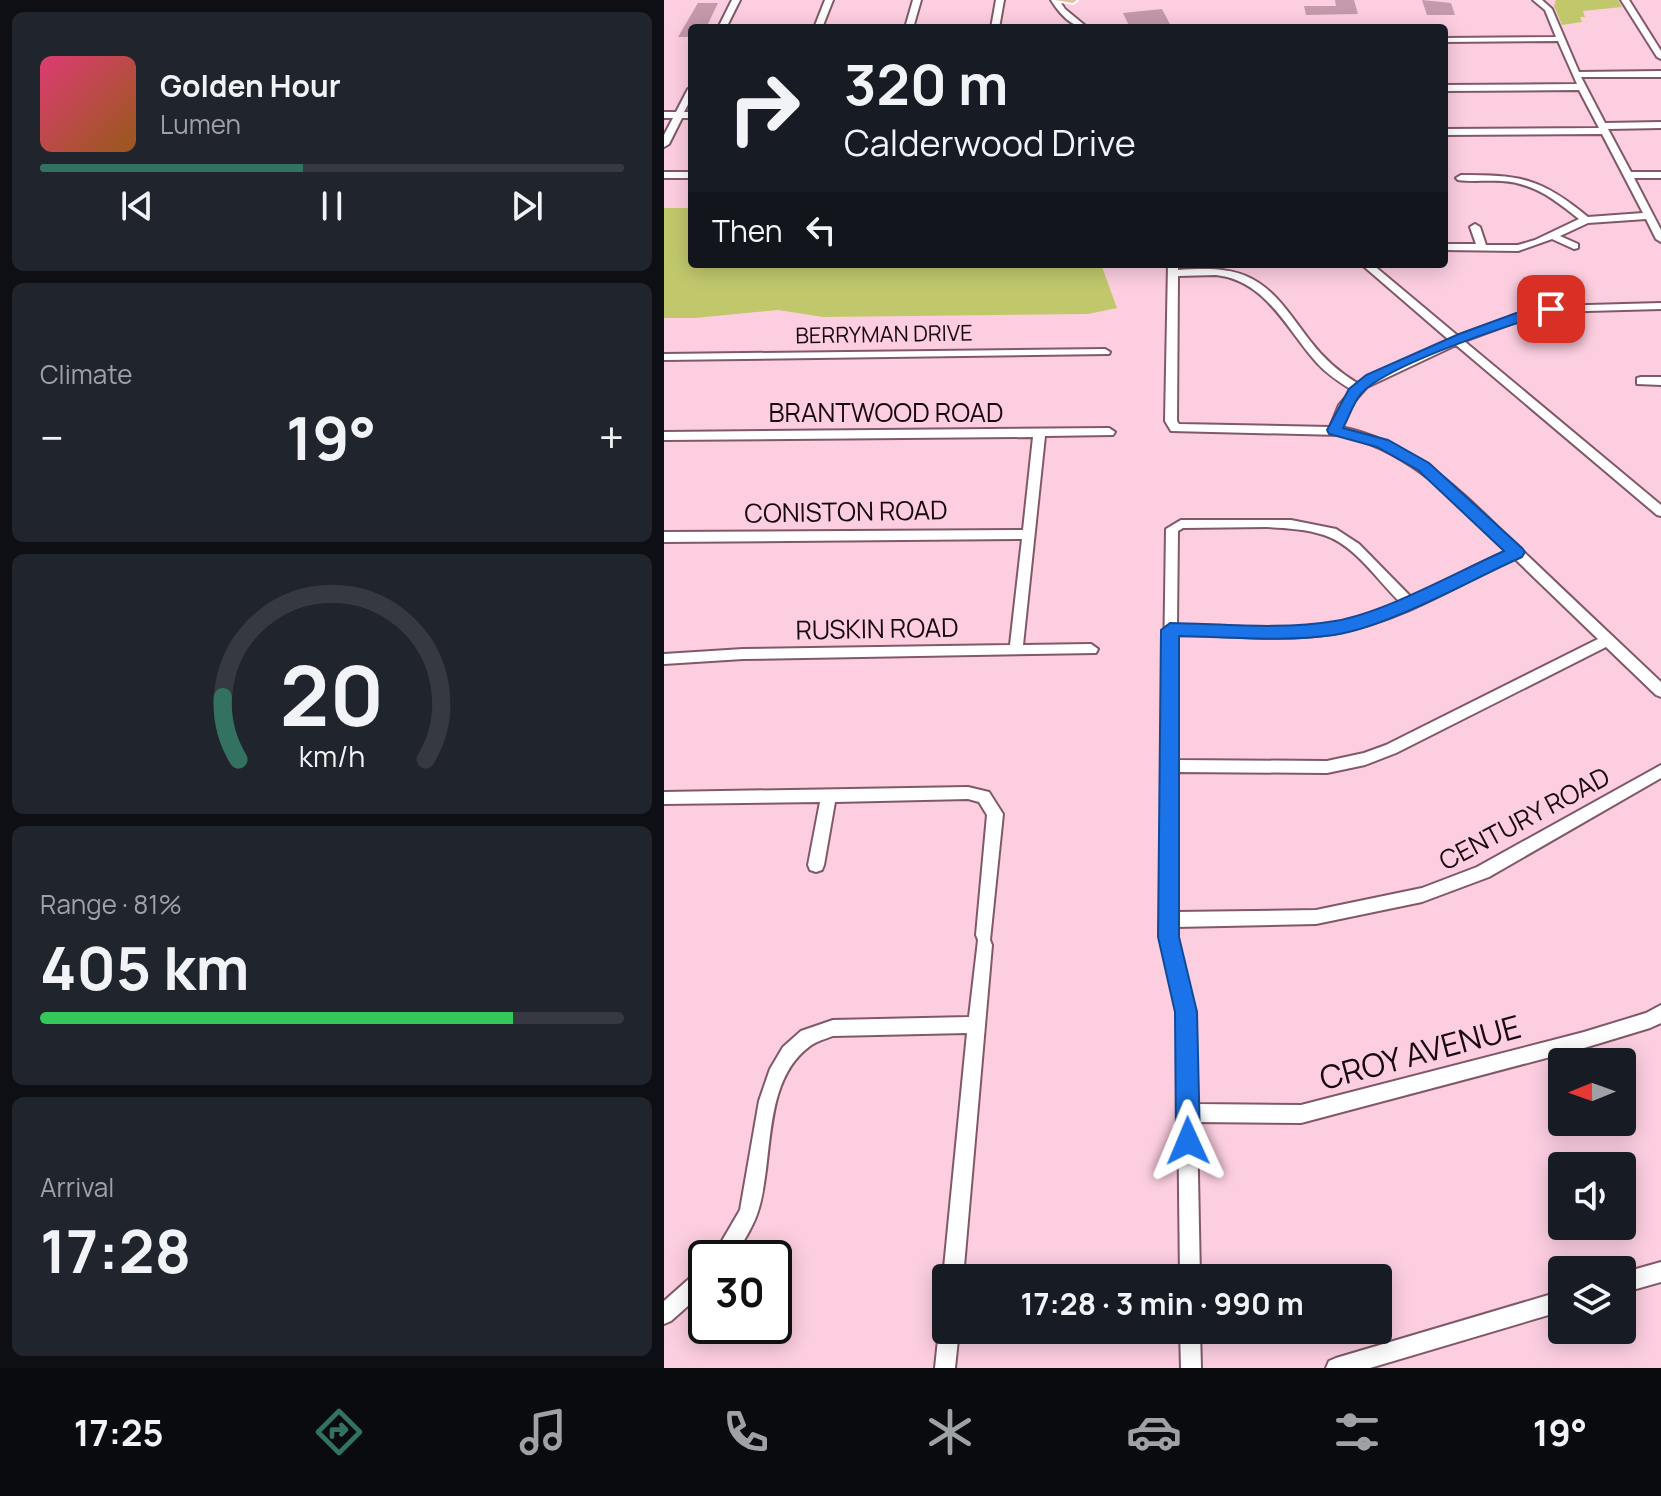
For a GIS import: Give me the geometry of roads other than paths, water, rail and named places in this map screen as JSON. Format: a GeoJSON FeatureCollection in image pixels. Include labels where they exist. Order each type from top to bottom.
{"type":"FeatureCollection","features":[{"type":"Feature","properties":{"kind":"main road"},"geometry":{"type":"LineString","coordinates":[[1057,0],[1074,0]]}},
{"type":"Feature","properties":{"kind":"street"},"geometry":{"type":"LineString","coordinates":[[724,24],[736,0]]}},
{"type":"Feature","properties":{"kind":"street"},"geometry":{"type":"LineString","coordinates":[[820,24],[829,0]]}},
{"type":"Feature","properties":{"kind":"street"},"geometry":{"type":"LineString","coordinates":[[910,24],[917,0]]}},
{"type":"Feature","properties":{"kind":"street"},"geometry":{"type":"LineString","coordinates":[[996,24],[1000,0]]}},
{"type":"Feature","properties":{"kind":"street"},"geometry":{"type":"LineString","coordinates":[[1057,0],[1079,24]]}},
{"type":"Feature","properties":{"kind":"street"},"geometry":{"type":"LineString","coordinates":[[1071,17],[1074,0]]}},
{"type":"Feature","properties":{"kind":"street"},"geometry":{"type":"LineString","coordinates":[[1537,0],[1549,5],[1576,75],[1661,239]]}},
{"type":"Feature","properties":{"kind":"street"},"geometry":{"type":"LineString","coordinates":[[1625,0],[1661,57]]}},
{"type":"Feature","properties":{"kind":"street"},"geometry":{"type":"LineString","coordinates":[[1448,40],[1560,39]]}},
{"type":"Feature","properties":{"kind":"street"},"geometry":{"type":"LineString","coordinates":[[1576,75],[1661,74]]}},
{"type":"Feature","properties":{"kind":"street"},"geometry":{"type":"LineString","coordinates":[[1448,88],[1582,87]]}},
{"type":"Feature","properties":{"kind":"street"},"geometry":{"type":"LineString","coordinates":[[664,144],[688,97]]}},
{"type":"Feature","properties":{"kind":"street"},"geometry":{"type":"LineString","coordinates":[[664,115],[688,115]]}},
{"type":"Feature","properties":{"kind":"street"},"geometry":{"type":"LineString","coordinates":[[1448,132],[1661,125]]}},
{"type":"Feature","properties":{"kind":"street"},"geometry":{"type":"LineString","coordinates":[[664,175],[688,175]]}},
{"type":"Feature","properties":{"kind":"street"},"geometry":{"type":"LineString","coordinates":[[1628,175],[1661,175]]}},
{"type":"Feature","properties":{"kind":"street"},"geometry":{"type":"LineString","coordinates":[[1536,183],[1548,176]]}},
{"type":"Feature","properties":{"kind":"street"},"geometry":{"type":"LineString","coordinates":[[1461,178],[1513,178],[1536,183],[1553,192],[1586,220]]}},
{"type":"Feature","properties":{"kind":"street"},"geometry":{"type":"LineString","coordinates":[[1448,247],[1518,248],[1586,220],[1649,216]]}},
{"type":"Feature","properties":{"kind":"street"},"geometry":{"type":"LineString","coordinates":[[1475,227],[1482,249]]}},
{"type":"Feature","properties":{"kind":"street"},"geometry":{"type":"LineString","coordinates":[[1553,236],[1574,246]]}},
{"type":"Feature","properties":{"kind":"street"},"geometry":{"type":"LineString","coordinates":[[1357,388],[1332,374],[1319,362],[1273,301],[1252,282],[1226,274],[1173,268],[1171,421],[1179,430],[1334,430],[1374,440],[1424,466],[1661,691]]}},
{"type":"Feature","properties":{"kind":"street"},"geometry":{"type":"LineString","coordinates":[[1371,268],[1661,512]]}},
{"type":"Feature","properties":{"kind":"street"},"geometry":{"type":"LineString","coordinates":[[1334,430],[1357,388],[1379,374],[1457,341],[1541,310],[1661,306]]}},
{"type":"Feature","properties":{"kind":"street","name":"BERRYMAN DRIVE"},"geometry":{"type":"LineString","coordinates":[[664,357],[1105,352]]}},
{"type":"Feature","properties":{"kind":"street"},"geometry":{"type":"LineString","coordinates":[[1641,381],[1661,381]]}},
{"type":"Feature","properties":{"kind":"street","name":"BRANTWOOD ROAD"},"geometry":{"type":"LineString","coordinates":[[664,436],[1109,432]]}},
{"type":"Feature","properties":{"kind":"street"},"geometry":{"type":"LineString","coordinates":[[1016,650],[1039,434]]}},
{"type":"Feature","properties":{"kind":"street"},"geometry":{"type":"LineString","coordinates":[[1190,1264],[1186,1012],[1168,937],[1172,533],[1175,526],[1301,525],[1324,529],[1346,540],[1408,602]]}},
{"type":"Feature","properties":{"kind":"street","name":"CONISTON ROAD"},"geometry":{"type":"LineString","coordinates":[[664,537],[1028,534]]}},
{"type":"Feature","properties":{"kind":"street"},"geometry":{"type":"LineString","coordinates":[[1170,630],[1321,630],[1358,622],[1516,552]]}},
{"type":"Feature","properties":{"kind":"street"},"geometry":{"type":"LineString","coordinates":[[1168,766],[1327,767],[1365,759],[1391,749],[1608,640]]}},
{"type":"Feature","properties":{"kind":"street","name":"RUSKIN ROAD"},"geometry":{"type":"LineString","coordinates":[[664,659],[743,654],[1091,649]]}},
{"type":"Feature","properties":{"kind":"street","name":"CENTURY ROAD"},"geometry":{"type":"LineString","coordinates":[[1168,920],[1316,917],[1422,895],[1483,872],[1661,771]]}},
{"type":"Feature","properties":{"kind":"street"},"geometry":{"type":"LineString","coordinates":[[664,798],[968,793],[989,801],[995,814],[954,1264]]}},
{"type":"Feature","properties":{"kind":"street"},"geometry":{"type":"LineString","coordinates":[[816,865],[829,795]]}},
{"type":"Feature","properties":{"kind":"street","name":"CROY AVENUE"},"geometry":{"type":"LineString","coordinates":[[1188,1113],[1301,1114],[1584,1040],[1650,1020],[1661,1013]]}},
{"type":"Feature","properties":{"kind":"street"},"geometry":{"type":"LineString","coordinates":[[732,1240],[748,1212],[775,1074],[791,1049],[815,1032],[833,1028],[977,1025]]}},
{"type":"Feature","properties":{"kind":"street"},"geometry":{"type":"LineString","coordinates":[[1636,1279],[1661,1272]]}},
{"type":"Feature","properties":{"kind":"street"},"geometry":{"type":"LineString","coordinates":[[664,1314],[688,1293]]}},
{"type":"Feature","properties":{"kind":"street"},"geometry":{"type":"LineString","coordinates":[[1336,1368],[1548,1305]]}},
{"type":"Feature","properties":{"kind":"street"},"geometry":{"type":"LineString","coordinates":[[945,1368],[948,1344]]}},
{"type":"Feature","properties":{"kind":"street"},"geometry":{"type":"LineString","coordinates":[[1190,1344],[1191,1368]]}}]}
